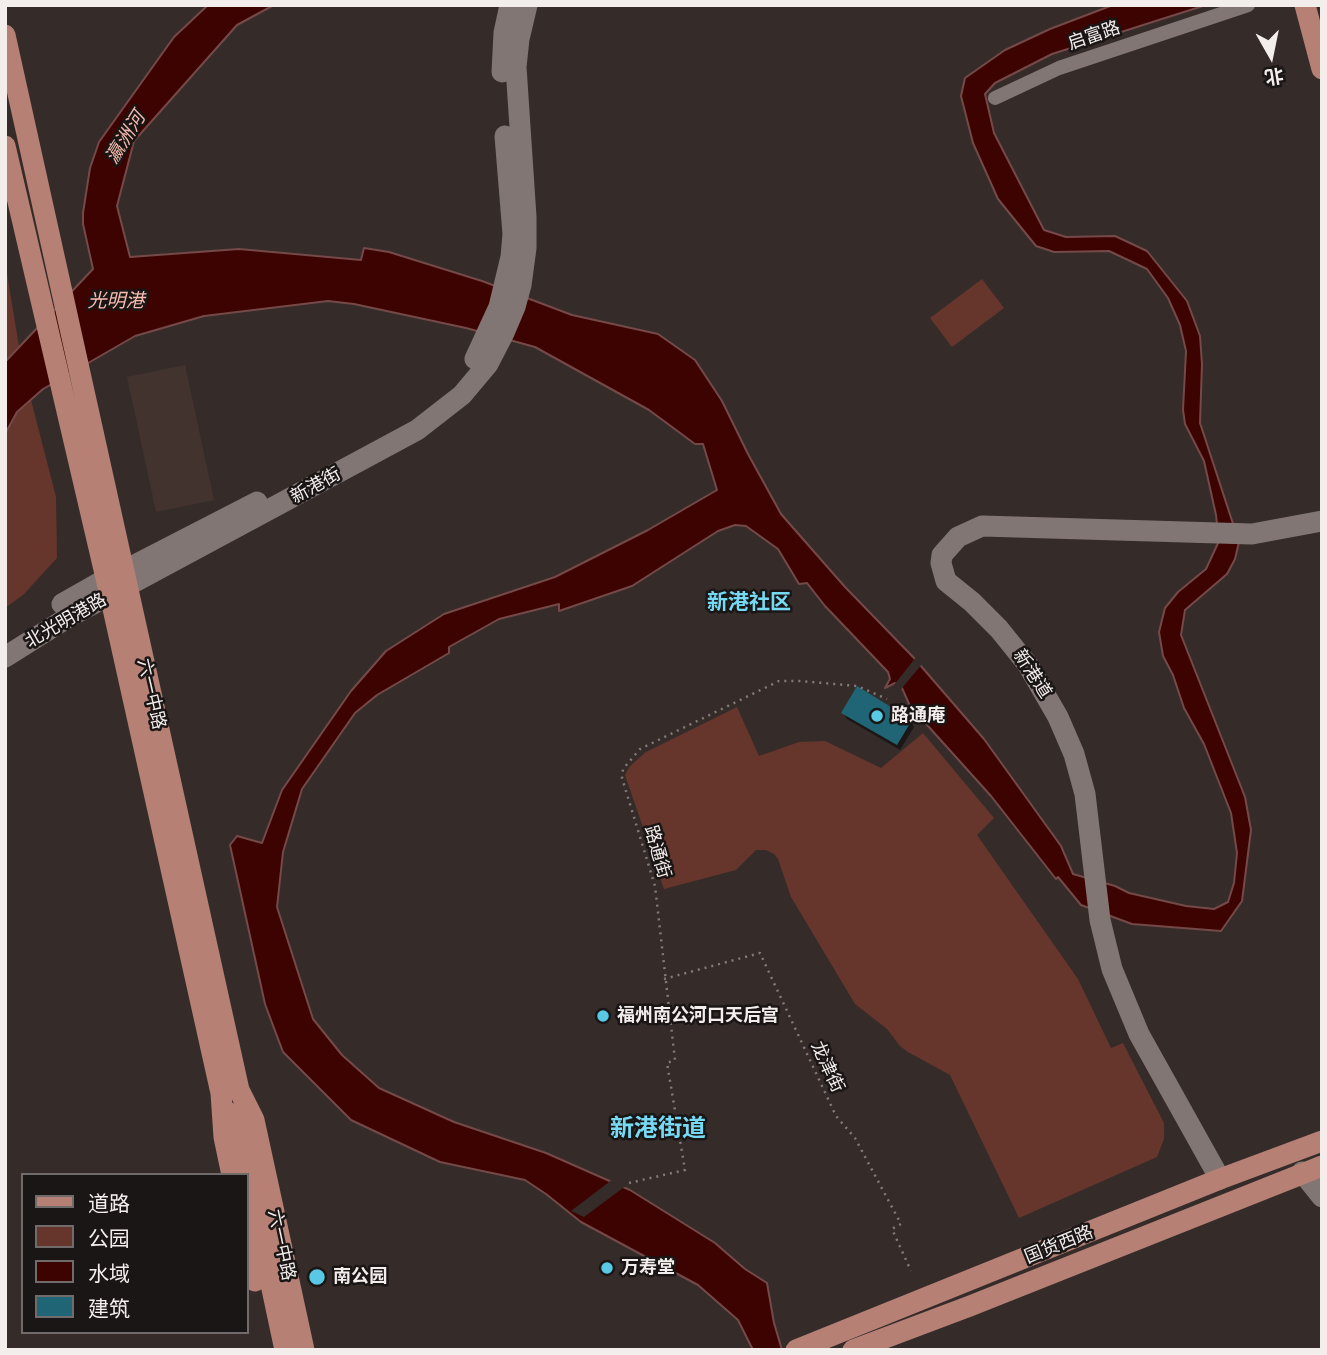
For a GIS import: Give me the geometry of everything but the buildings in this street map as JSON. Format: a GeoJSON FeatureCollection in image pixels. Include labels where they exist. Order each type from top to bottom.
{"type":"FeatureCollection","features":[{"type":"Feature","properties":{"kind":"main road"},"geometry":{"type":"LineString","coordinates":[[1305,5],[1322,69]]}},
{"type":"Feature","properties":{"kind":"main road","name":"六一中路"},"geometry":{"type":"LineString","coordinates":[[5,35],[84,388],[117,583],[230,1092],[224,1137],[232,1173]]}},
{"type":"Feature","properties":{"kind":"main road","name":"六一中路"},"geometry":{"type":"LineString","coordinates":[[5,146],[10,193],[65,405],[117,583]]}},
{"type":"Feature","properties":{"kind":"main road"},"geometry":{"type":"LineString","coordinates":[[230,1092],[247,1173]]}},
{"type":"Feature","properties":{"kind":"main road","name":"六一中路"},"geometry":{"type":"LineString","coordinates":[[230,1092],[254,1120],[304,1350]]}},
{"type":"Feature","properties":{"kind":"main road","name":"国货西路"},"geometry":{"type":"LineString","coordinates":[[796,1350],[1220,1179],[1322,1141]]}},
{"type":"Feature","properties":{"kind":"main road","name":"国货西路"},"geometry":{"type":"LineString","coordinates":[[853,1350],[1312,1169]]}},
{"type":"Feature","properties":{"kind":"main road"},"geometry":{"type":"LineString","coordinates":[[248,1177],[285,1350]]}},
{"type":"Feature","properties":{"kind":"main road","name":"六一中路"},"geometry":{"type":"LineString","coordinates":[[248,1247],[270,1350]]}},
{"type":"Feature","properties":{"kind":"street"},"geometry":{"type":"LineString","coordinates":[[510,5],[502,54],[514,282]]}},
{"type":"Feature","properties":{"kind":"street"},"geometry":{"type":"LineString","coordinates":[[514,282],[526,248],[516,67],[527,5]]}},
{"type":"Feature","properties":{"kind":"street","name":"启富路"},"geometry":{"type":"LineString","coordinates":[[995,98],[1059,68],[1248,5]]}},
{"type":"Feature","properties":{"kind":"street","name":"新港街"},"geometry":{"type":"LineString","coordinates":[[117,583],[417,430],[462,395],[481,361],[499,307],[514,282]]}},
{"type":"Feature","properties":{"kind":"street","name":"新港道"},"geometry":{"type":"LineString","coordinates":[[1220,1179],[1139,1034],[1112,969],[1100,920],[1085,794],[1074,754],[1058,717],[1042,686],[1013,645],[972,602],[946,580],[942,572],[942,555],[958,537],[982,526],[1252,534],[1322,521]]}},
{"type":"Feature","properties":{"kind":"street","name":"北光明港路"},"geometry":{"type":"LineString","coordinates":[[5,640],[117,583]]}},
{"type":"Feature","properties":{"kind":"street","name":"北光明港路"},"geometry":{"type":"LineString","coordinates":[[5,657],[117,583]]}},
{"type":"Feature","properties":{"kind":"street"},"geometry":{"type":"LineString","coordinates":[[1312,1169],[1322,1197]]}},
{"type":"Feature","properties":{"kind":"path","name":"路通街"},"geometry":{"type":"LineString","coordinates":[[629,1183],[685,1170],[667,1062],[674,1060],[655,886],[622,778],[623,769],[640,749],[779,681],[857,686],[887,699]]}},
{"type":"Feature","properties":{"kind":"path","name":"龙津街"},"geometry":{"type":"LineString","coordinates":[[664,979],[760,953],[836,1116],[855,1138],[901,1224],[892,1229],[911,1271]]}},
{"type":"Feature","properties":{"kind":"shaded area"},"geometry":{"type":"Polygon","coordinates":[[[185,365],[214,500],[156,512],[127,377],[185,365]]]}},
{"type":"Feature","properties":{"kind":"green space"},"geometry":{"type":"Polygon","coordinates":[[[5,261],[19,347],[5,362],[5,261]]]}},
{"type":"Feature","properties":{"kind":"green space"},"geometry":{"type":"Polygon","coordinates":[[[982,279],[1004,308],[952,347],[930,318],[982,279]]]}},
{"type":"Feature","properties":{"kind":"green space"},"geometry":{"type":"Polygon","coordinates":[[[31,400],[56,497],[57,558],[23,595],[5,608],[5,434],[17,412],[31,400]]]}},
{"type":"Feature","properties":{"kind":"green space"},"geometry":{"type":"Polygon","coordinates":[[[737,707],[759,756],[799,742],[825,741],[881,768],[923,733],[994,818],[977,835],[1078,979],[1111,1048],[1123,1043],[1164,1123],[1164,1139],[1157,1157],[1019,1218],[950,1075],[908,1052],[887,1029],[855,1004],[791,897],[774,854],[766,850],[756,850],[736,870],[664,889],[625,775],[630,766],[646,752],[737,707]]]}},
{"type":"Feature","properties":{"kind":"water"},"geometry":{"type":"Polygon","coordinates":[[[208,5],[274,5],[237,25],[134,141],[117,206],[130,257],[239,249],[361,260],[364,248],[389,252],[482,281],[572,315],[658,334],[695,360],[722,401],[781,514],[845,587],[914,658],[984,739],[1061,846],[1073,874],[1115,886],[1129,893],[1186,906],[1214,909],[1228,902],[1234,883],[1237,853],[1231,813],[1204,744],[1184,708],[1173,675],[1163,656],[1159,632],[1165,608],[1178,592],[1206,569],[1219,541],[1204,461],[1185,424],[1183,410],[1186,351],[1180,325],[1168,298],[1147,269],[1109,251],[1054,252],[1036,246],[998,199],[973,143],[961,96],[965,78],[1005,50],[1113,5],[1206,5],[1052,54],[995,83],[985,94],[994,133],[1044,230],[1066,237],[1115,236],[1147,251],[1187,301],[1200,336],[1200,423],[1239,542],[1235,559],[1227,574],[1185,610],[1181,635],[1245,797],[1251,830],[1242,901],[1221,931],[1132,924],[1081,905],[1058,877],[1056,879],[991,796],[910,706],[902,688],[895,683],[885,688],[890,679],[888,672],[825,606],[807,583],[799,584],[778,549],[746,526],[735,525],[718,531],[632,586],[559,611],[559,604],[499,619],[449,647],[449,653],[377,695],[355,713],[302,789],[283,852],[277,907],[313,1019],[342,1055],[379,1088],[454,1122],[546,1153],[630,1190],[715,1243],[745,1269],[767,1283],[782,1350],[753,1350],[738,1320],[698,1285],[581,1222],[525,1180],[440,1162],[351,1120],[283,1052],[265,1004],[230,845],[237,836],[262,843],[282,790],[351,691],[386,651],[444,614],[555,577],[648,530],[717,490],[703,444],[695,444],[649,410],[535,347],[466,328],[328,301],[204,316],[135,336],[43,389],[17,412],[5,434],[5,362],[93,269],[83,213],[90,168],[99,142],[174,37],[208,5]]]}},
{"type":"Feature","properties":{"kind":"pier"},"geometry":{"type":"Polygon","coordinates":[[[917,656],[923,663],[900,691],[895,687],[890,690],[917,656]]]}},
{"type":"Feature","properties":{"kind":"pier"},"geometry":{"type":"Polygon","coordinates":[[[613,1179],[627,1185],[584,1217],[571,1211],[613,1179]]]}},
{"type":"Feature","properties":{"kind":"place","name":"路通庵"},"geometry":{"type":"Point","coordinates":[877,716]}},
{"type":"Feature","properties":{"kind":"place","name":"福州南公河口天后宫"},"geometry":{"type":"Point","coordinates":[603,1016]}},
{"type":"Feature","properties":{"kind":"place","name":"万寿堂"},"geometry":{"type":"Point","coordinates":[607,1268]}},
{"type":"Feature","properties":{"kind":"place","name":"南公园"},"geometry":{"type":"Point","coordinates":[317,1277]}},
{"type":"Feature","properties":{"kind":"district","name":"新港社区"},"geometry":{"type":"Point","coordinates":[749,603]}},
{"type":"Feature","properties":{"kind":"district","name":"新港街道"},"geometry":{"type":"Point","coordinates":[658,1129]}},
{"type":"Feature","properties":{"kind":"water label","name":"瀛洲河"},"geometry":{"type":"Point","coordinates":[126,138]}},
{"type":"Feature","properties":{"kind":"water label","name":"光明港"},"geometry":{"type":"Point","coordinates":[116,302]}}]}
